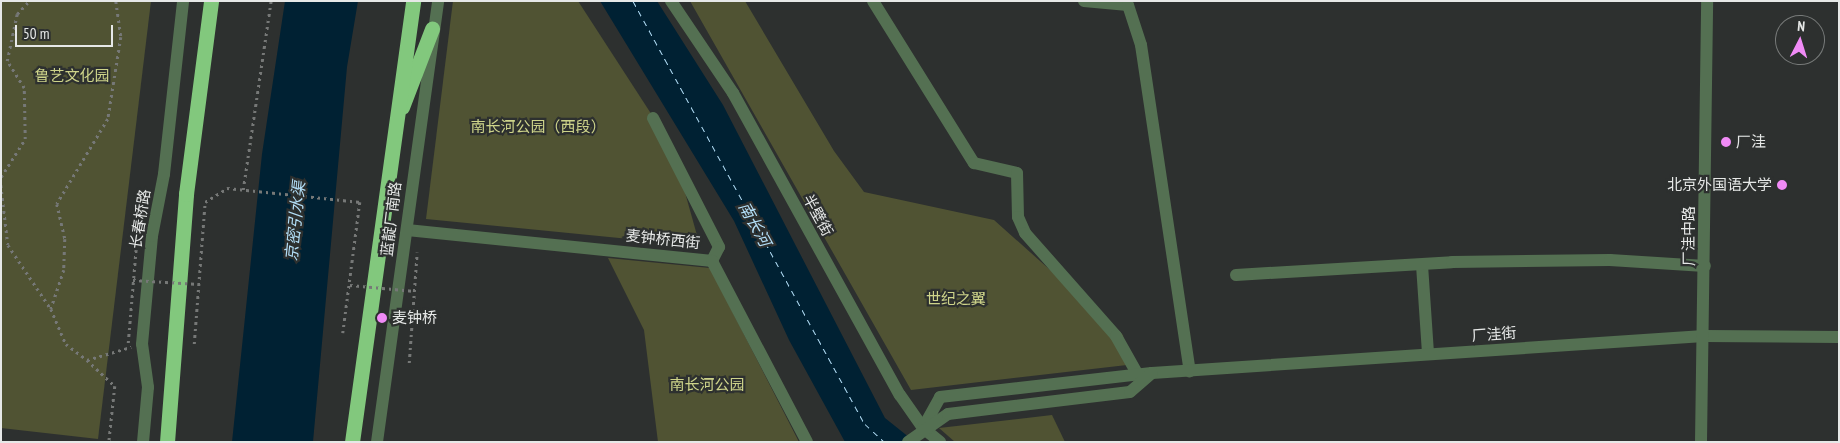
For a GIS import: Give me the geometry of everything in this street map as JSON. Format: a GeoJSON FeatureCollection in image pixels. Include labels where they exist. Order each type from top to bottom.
{"type":"FeatureCollection","features":[{"type":"Feature","properties":{"kind":"highway"},"geometry":{"type":"LineString","coordinates":[[167,442],[186,194],[211,1]]}},
{"type":"Feature","properties":{"kind":"highway","name":"蓝靛厂南路"},"geometry":{"type":"LineString","coordinates":[[352,442],[392,132],[413,1]]}},
{"type":"Feature","properties":{"kind":"highway"},"geometry":{"type":"LineString","coordinates":[[392,132],[432,29]]}},
{"type":"Feature","properties":{"kind":"street","name":"长春桥路"},"geometry":{"type":"LineString","coordinates":[[143,442],[148,388],[142,344],[152,236],[164,174],[183,1]]}},
{"type":"Feature","properties":{"kind":"street","name":"蓝靛厂南路"},"geometry":{"type":"LineString","coordinates":[[377,442],[407,230],[432,29],[438,1]]}},
{"type":"Feature","properties":{"kind":"street","name":"半壁街"},"geometry":{"type":"LineString","coordinates":[[671,1],[733,93],[883,366],[915,435],[940,442]]}},
{"type":"Feature","properties":{"kind":"street"},"geometry":{"type":"LineString","coordinates":[[873,1],[974,163],[1017,173],[1018,217],[1025,233],[1116,336],[1138,375]]}},
{"type":"Feature","properties":{"kind":"street"},"geometry":{"type":"LineString","coordinates":[[1084,1],[1128,5],[1140,45],[1190,371]]}},
{"type":"Feature","properties":{"kind":"street","name":"厂洼中路"},"geometry":{"type":"LineString","coordinates":[[1700,442],[1705,266],[1706,1]]}},
{"type":"Feature","properties":{"kind":"street"},"geometry":{"type":"LineString","coordinates":[[653,118],[719,247],[712,261]]}},
{"type":"Feature","properties":{"kind":"street","name":"麦钟桥西街"},"geometry":{"type":"LineString","coordinates":[[407,230],[712,261],[807,442]]}},
{"type":"Feature","properties":{"kind":"street"},"geometry":{"type":"LineString","coordinates":[[1236,275],[1422,265],[1610,260],[1705,266]]}},
{"type":"Feature","properties":{"kind":"street"},"geometry":{"type":"LineString","coordinates":[[1422,265],[1428,354]]}},
{"type":"Feature","properties":{"kind":"street","name":"厂洼街"},"geometry":{"type":"LineString","coordinates":[[915,435],[940,397],[1152,373],[1704,336],[1839,337]]}},
{"type":"Feature","properties":{"kind":"street"},"geometry":{"type":"LineString","coordinates":[[915,435],[948,414],[1130,392],[1152,373]]}},
{"type":"Feature","properties":{"kind":"path"},"geometry":{"type":"LineString","coordinates":[[1,177],[25,139],[24,88],[6,61],[17,14],[28,1]]}},
{"type":"Feature","properties":{"kind":"path"},"geometry":{"type":"LineString","coordinates":[[51,309],[64,270],[65,239],[57,204],[108,118],[121,37],[116,1]]}},
{"type":"Feature","properties":{"kind":"path"},"geometry":{"type":"LineString","coordinates":[[243,190],[271,1]]}},
{"type":"Feature","properties":{"kind":"path"},"geometry":{"type":"LineString","coordinates":[[1,186],[8,245],[51,309],[66,344],[87,360],[115,386],[109,442]]}},
{"type":"Feature","properties":{"kind":"path"},"geometry":{"type":"LineString","coordinates":[[194,344],[205,202],[227,188],[360,202],[344,333]]}},
{"type":"Feature","properties":{"kind":"path"},"geometry":{"type":"LineString","coordinates":[[128,343],[137,235]]}},
{"type":"Feature","properties":{"kind":"path"},"geometry":{"type":"LineString","coordinates":[[409,363],[417,252]]}},
{"type":"Feature","properties":{"kind":"path"},"geometry":{"type":"LineString","coordinates":[[133,280],[200,284]]}},
{"type":"Feature","properties":{"kind":"path"},"geometry":{"type":"LineString","coordinates":[[350,284],[414,291]]}},
{"type":"Feature","properties":{"kind":"path"},"geometry":{"type":"LineString","coordinates":[[87,360],[142,344]]}},
{"type":"Feature","properties":{"kind":"green space","name":"鲁艺文化园"},"geometry":{"type":"Polygon","coordinates":[[[1,1],[151,1],[98,439],[1,428],[1,1]]]}},
{"type":"Feature","properties":{"kind":"green space","name":"南长河公园（西段）"},"geometry":{"type":"Polygon","coordinates":[[[453,1],[578,1],[672,146],[700,246],[426,219],[453,1]]]}},
{"type":"Feature","properties":{"kind":"green space","name":"世纪之翼"},"geometry":{"type":"Polygon","coordinates":[[[690,1],[745,1],[834,151],[864,192],[994,220],[1123,335],[1127,365],[911,390],[690,1]]]}},
{"type":"Feature","properties":{"kind":"green space","name":"南长河公园"},"geometry":{"type":"Polygon","coordinates":[[[608,258],[710,268],[799,442],[658,442],[644,330],[608,258]]]}},
{"type":"Feature","properties":{"kind":"green space"},"geometry":{"type":"Polygon","coordinates":[[[1052,415],[1065,442],[955,442],[939,428],[1052,415]]]}},
{"type":"Feature","properties":{"kind":"water","name":"京密引水渠"},"geometry":{"type":"Polygon","coordinates":[[[285,1],[358,1],[347,67],[313,442],[232,442],[262,154],[285,1]]]}},
{"type":"Feature","properties":{"kind":"water","name":"南长河"},"geometry":{"type":"Polygon","coordinates":[[[600,1],[657,1],[723,105],[885,418],[915,442],[845,442],[789,340],[734,221],[600,1]]]}},
{"type":"Feature","properties":{"kind":"ferry route"},"geometry":{"type":"LineString","coordinates":[[633,1],[865,424],[884,442]]}},
{"type":"Feature","properties":{"kind":"place","name":"厂洼"},"geometry":{"type":"Point","coordinates":[1726,142]}},
{"type":"Feature","properties":{"kind":"place","name":"北京外国语大学"},"geometry":{"type":"Point","coordinates":[1782,185]}},
{"type":"Feature","properties":{"kind":"place","name":"麦钟桥"},"geometry":{"type":"Point","coordinates":[382,318]}}]}
